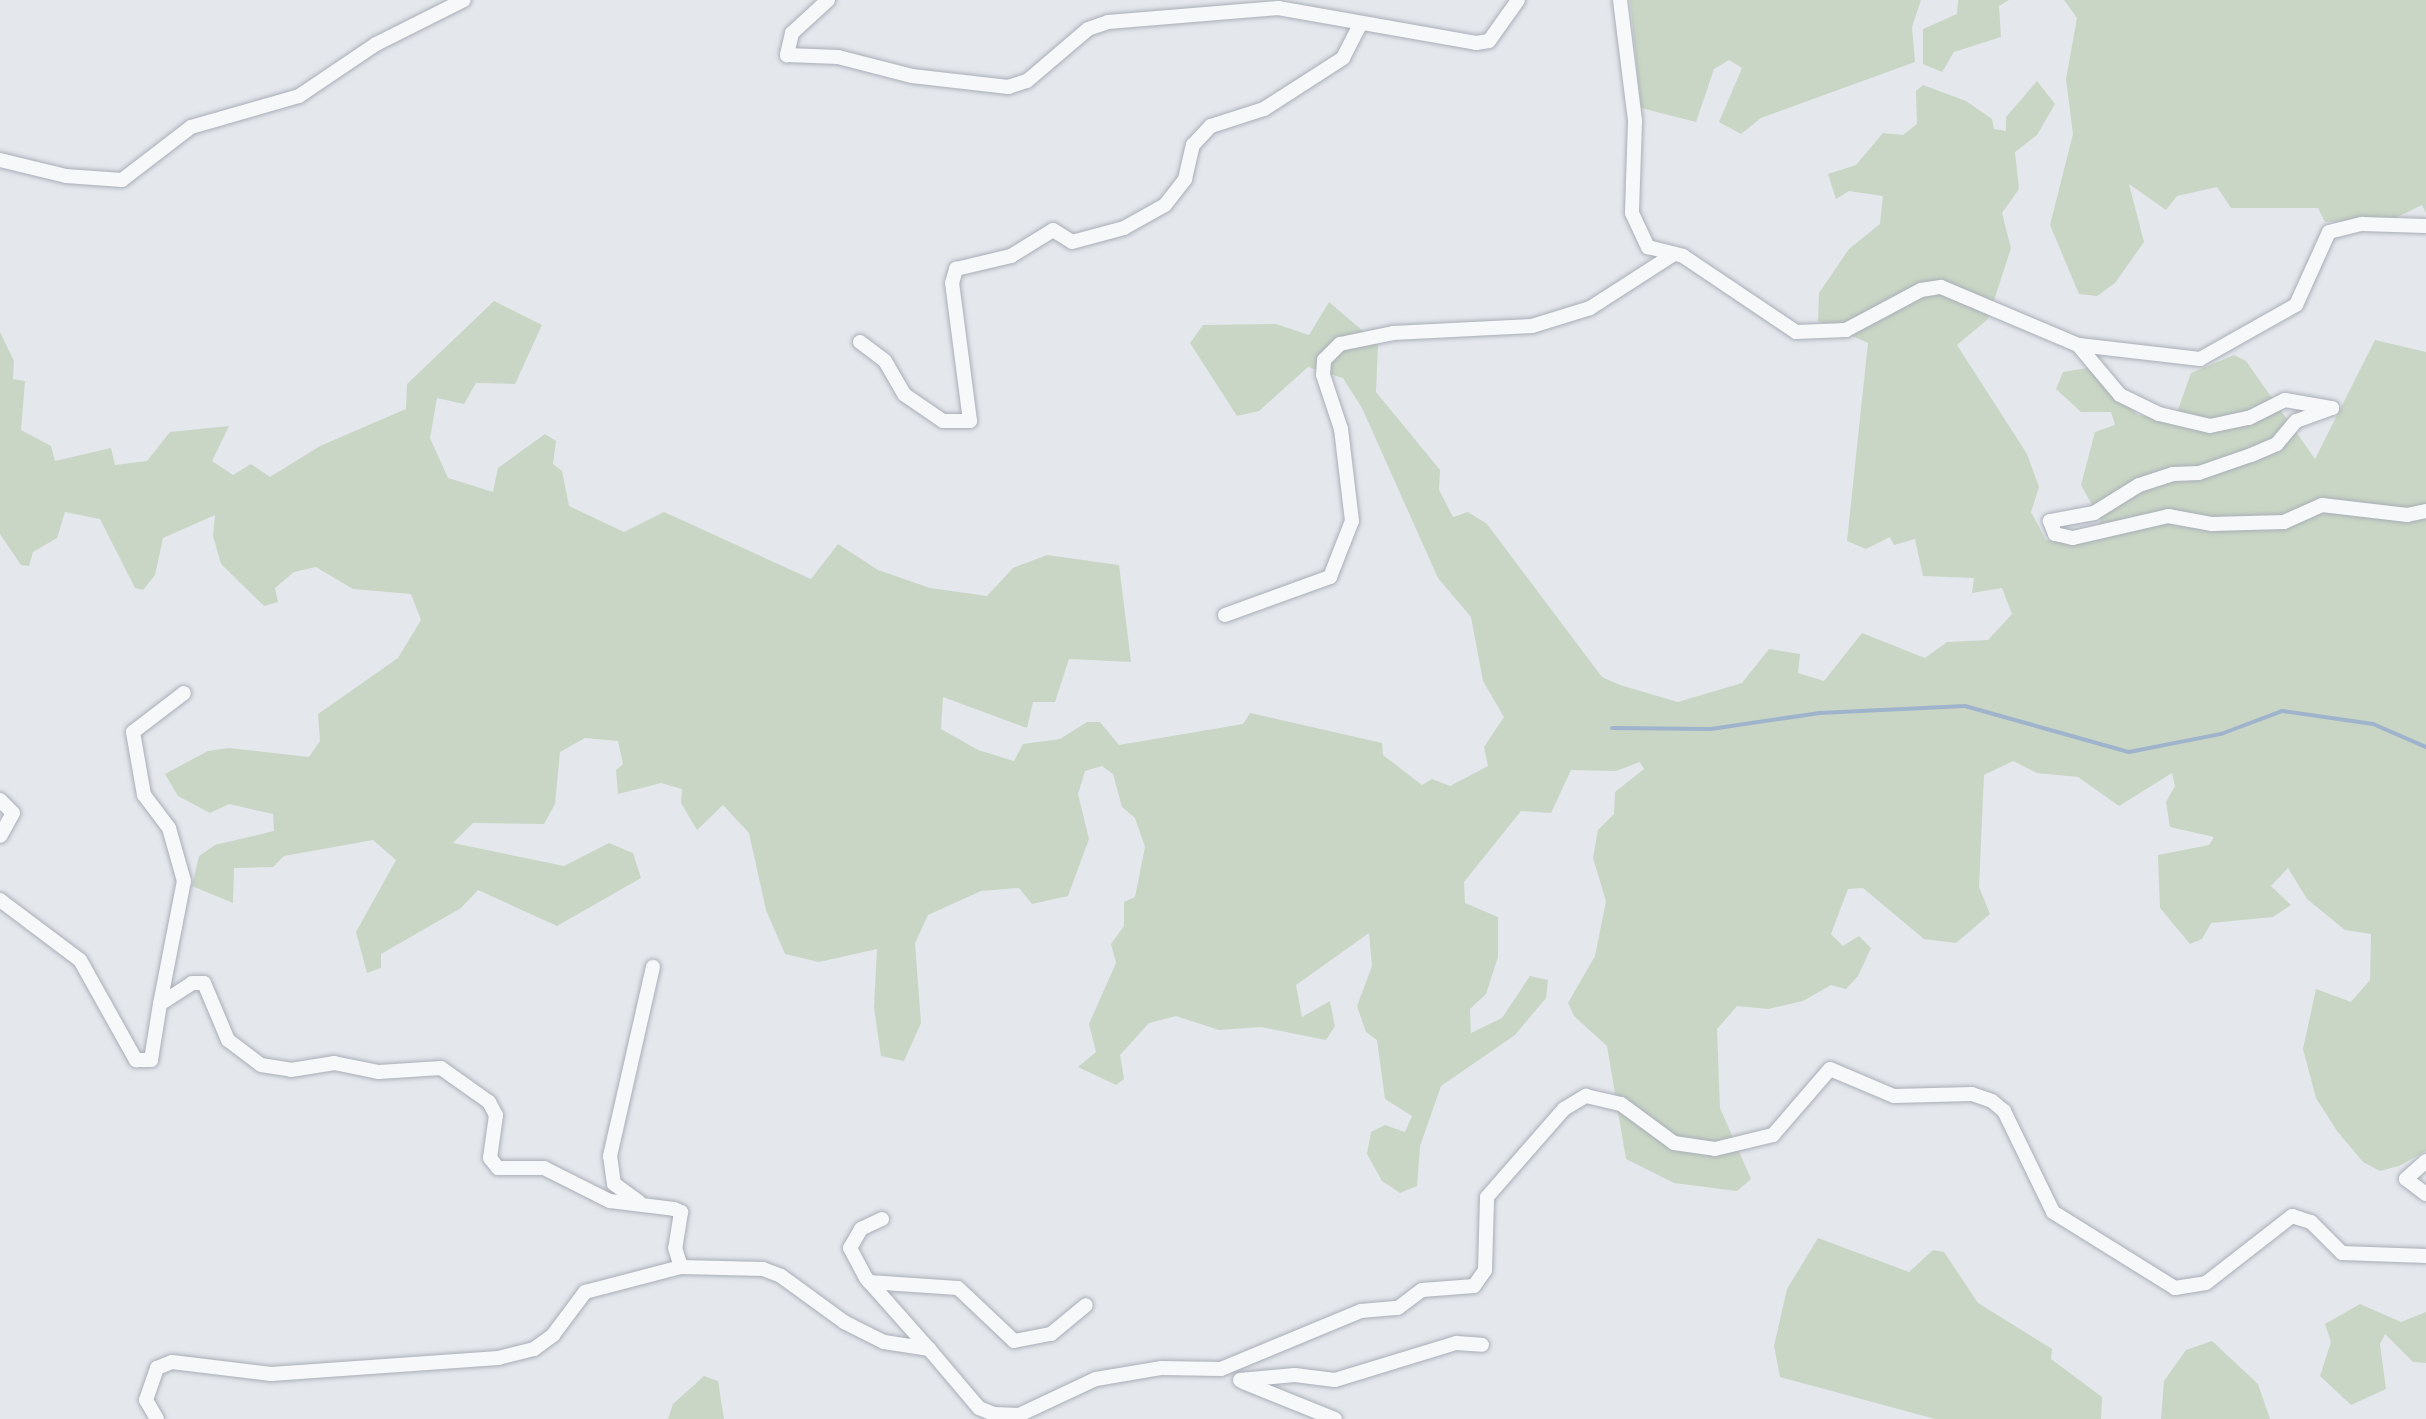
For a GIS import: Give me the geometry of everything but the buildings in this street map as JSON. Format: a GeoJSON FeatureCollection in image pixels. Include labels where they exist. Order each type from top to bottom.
{"type":"FeatureCollection","features":[{"type":"Feature","properties":{"kind":"street"},"geometry":{"type":"LineString","coordinates":[[0,160],[66,176],[122,180],[191,127],[299,96],[376,44],[464,0]]}},
{"type":"Feature","properties":{"kind":"street"},"geometry":{"type":"LineString","coordinates":[[828,0],[792,33],[787,55],[838,56],[912,76],[1008,86],[1026,81],[1088,29],[1108,22],[1256,8],[1476,43],[1489,41],[1518,0]]}},
{"type":"Feature","properties":{"kind":"street"},"geometry":{"type":"LineString","coordinates":[[1620,0],[1635,121],[1632,213],[1648,247],[1674,254],[1796,332],[1846,330],[1921,290],[1940,287],[2078,345],[2200,359],[2296,305],[2329,232],[2362,224],[2426,226]]}},
{"type":"Feature","properties":{"kind":"street"},"geometry":{"type":"LineString","coordinates":[[860,342],[884,361],[905,395],[943,421],[970,421],[952,283],[956,269],[1011,256],[1053,230],[1072,242],[1124,228],[1165,205],[1185,179],[1193,145],[1211,126],[1264,108],[1343,58],[1360,24]]}},
{"type":"Feature","properties":{"kind":"street"},"geometry":{"type":"LineString","coordinates":[[1226,615],[1330,577],[1352,521],[1341,429],[1323,375],[1324,360],[1340,344],[1392,333],[1532,326],[1590,308],[1674,254]]}},
{"type":"Feature","properties":{"kind":"street"},"geometry":{"type":"LineString","coordinates":[[2078,345],[2133,406],[2158,414],[2210,426],[2250,418],[2285,400],[2332,408],[2296,422],[2277,444],[2251,455],[2200,473],[2173,474],[2139,485],[2094,513],[2050,521],[2055,534],[2072,538],[2168,516],[2212,524],[2284,522],[2322,505],[2407,516],[2426,511]]}},
{"type":"Feature","properties":{"kind":"street"},"geometry":{"type":"LineString","coordinates":[[0,900],[80,960],[136,1060],[152,1060],[184,880],[169,828],[144,795],[133,732],[184,693]]}},
{"type":"Feature","properties":{"kind":"street"},"geometry":{"type":"LineString","coordinates":[[0,800],[13,813],[0,836]]}},
{"type":"Feature","properties":{"kind":"street"},"geometry":{"type":"LineString","coordinates":[[644,1205],[614,1184],[610,1156],[652,966]]}},
{"type":"Feature","properties":{"kind":"street"},"geometry":{"type":"LineString","coordinates":[[160,1004],[192,983],[204,984],[228,1040],[261,1065],[291,1070],[334,1063],[378,1072],[441,1068],[488,1102],[496,1115],[490,1158],[498,1168],[544,1168],[590,1194],[681,1212],[674,1248],[682,1266]]}},
{"type":"Feature","properties":{"kind":"street"},"geometry":{"type":"LineString","coordinates":[[882,1219],[861,1229],[850,1248],[869,1282],[979,1408],[1007,1416],[1096,1379],[1162,1368],[1222,1369],[1361,1311],[1398,1308],[1422,1290],[1474,1286],[1485,1270],[1487,1197],[1564,1109],[1586,1096],[1621,1104],[1674,1143],[1715,1149],[1773,1135],[1830,1069],[1842,1068],[1894,1096],[1972,1094],[1992,1101],[2004,1111],[2053,1212],[2175,1288],[2206,1282],[2292,1216],[2311,1222],[2342,1253],[2426,1256]]}},
{"type":"Feature","properties":{"kind":"street"},"geometry":{"type":"LineString","coordinates":[[2426,1161],[2406,1179],[2426,1194]]}},
{"type":"Feature","properties":{"kind":"street"},"geometry":{"type":"LineString","coordinates":[[157,1419],[146,1400],[157,1368],[172,1362],[270,1374],[498,1358],[534,1349],[552,1335],[585,1292],[682,1266],[763,1269],[884,1342],[929,1350]]}},
{"type":"Feature","properties":{"kind":"street"},"geometry":{"type":"LineString","coordinates":[[869,1282],[958,1288],[1014,1342],[1051,1334],[1086,1305]]}},
{"type":"Feature","properties":{"kind":"street"},"geometry":{"type":"LineString","coordinates":[[1240,1380],[1295,1375],[1334,1380],[1456,1343],[1482,1345]]}},
{"type":"Feature","properties":{"kind":"street"},"geometry":{"type":"LineString","coordinates":[[1222,1369],[1335,1419]]}},
{"type":"Feature","properties":{"kind":"green space"},"geometry":{"type":"Polygon","coordinates":[[[1630,0],[1921,0],[1912,27],[1915,62],[1761,118],[1741,134],[1719,122],[1742,68],[1729,60],[1714,69],[1696,122],[1641,108],[1630,0]]]}},
{"type":"Feature","properties":{"kind":"green space"},"geometry":{"type":"Polygon","coordinates":[[[1958,0],[2009,0],[1999,6],[2001,37],[1954,52],[1942,72],[1923,64],[1923,29],[1957,14],[1958,0]]]}},
{"type":"Feature","properties":{"kind":"green space"},"geometry":{"type":"Polygon","coordinates":[[[2064,0],[2426,0],[2426,213],[2422,205],[2393,219],[2325,222],[2318,208],[2231,208],[2217,187],[2177,196],[2166,210],[2129,184],[2144,242],[2115,283],[2097,296],[2079,294],[2050,225],[2073,134],[2066,79],[2077,18],[2064,0]]]}},
{"type":"Feature","properties":{"kind":"green space"},"geometry":{"type":"Polygon","coordinates":[[[2037,81],[2055,104],[2037,135],[2015,152],[2019,189],[2002,213],[2011,248],[1988,319],[1957,345],[2027,454],[2039,487],[2031,512],[2046,540],[2083,541],[2101,521],[2081,485],[2095,432],[2115,425],[2111,412],[2081,412],[2056,389],[2063,372],[2087,368],[2138,415],[2174,421],[2191,373],[2234,355],[2246,361],[2315,459],[2375,340],[2426,352],[2426,1151],[2399,1166],[2380,1171],[2363,1162],[2337,1131],[2316,1098],[2303,1049],[2316,989],[2351,1002],[2370,980],[2371,934],[2345,930],[2307,899],[2288,868],[2271,886],[2291,905],[2273,917],[2211,923],[2202,939],[2190,944],[2160,908],[2158,855],[2209,845],[2214,837],[2170,827],[2166,802],[2175,786],[2172,773],[2119,806],[2078,777],[2037,773],[2013,761],[1984,775],[1979,887],[1990,914],[1956,943],[1924,939],[1863,888],[1848,889],[1831,934],[1843,946],[1859,936],[1871,948],[1858,976],[1846,989],[1831,985],[1803,1001],[1768,1009],[1737,1006],[1717,1029],[1720,1108],[1751,1179],[1737,1191],[1674,1183],[1626,1159],[1607,1046],[1574,1016],[1568,1003],[1595,956],[1606,901],[1593,858],[1598,830],[1614,814],[1615,792],[1644,769],[1640,762],[1616,771],[1571,770],[1551,813],[1521,811],[1464,882],[1465,903],[1498,917],[1498,957],[1486,994],[1470,1009],[1471,1033],[1502,1018],[1530,976],[1548,980],[1546,998],[1515,1035],[1441,1086],[1420,1146],[1417,1186],[1400,1193],[1382,1181],[1367,1154],[1371,1132],[1385,1125],[1405,1132],[1412,1116],[1385,1099],[1377,1040],[1366,1032],[1357,1006],[1372,966],[1369,933],[1296,985],[1302,1017],[1330,1001],[1335,1026],[1326,1040],[1261,1027],[1219,1030],[1176,1016],[1149,1023],[1120,1055],[1124,1079],[1116,1085],[1078,1067],[1096,1052],[1089,1024],[1116,963],[1111,944],[1124,926],[1124,902],[1135,897],[1145,847],[1135,818],[1122,807],[1113,774],[1102,766],[1085,771],[1078,794],[1089,839],[1068,896],[1032,904],[1019,888],[981,891],[928,915],[915,943],[921,1023],[904,1061],[881,1056],[874,1007],[877,949],[819,962],[785,954],[766,910],[749,833],[723,805],[697,830],[681,803],[682,789],[661,783],[618,794],[616,770],[623,764],[618,741],[585,738],[560,752],[555,804],[544,824],[473,823],[453,843],[564,866],[609,843],[633,853],[641,878],[557,926],[478,890],[461,908],[381,954],[381,968],[367,973],[356,932],[396,860],[373,840],[284,856],[273,867],[234,868],[233,903],[192,886],[199,856],[215,845],[274,831],[273,814],[229,804],[210,813],[178,796],[165,774],[208,751],[229,748],[309,757],[320,741],[318,714],[398,658],[421,620],[411,594],[353,589],[316,567],[294,572],[275,588],[278,602],[264,606],[221,564],[213,536],[215,515],[163,538],[155,575],[143,590],[135,588],[100,519],[65,512],[57,538],[33,552],[29,566],[21,565],[0,534],[0,332],[14,361],[13,379],[25,381],[21,430],[51,446],[55,461],[111,448],[115,465],[147,461],[170,432],[229,426],[212,461],[233,475],[251,464],[270,477],[320,446],[406,409],[407,384],[494,301],[542,325],[515,384],[476,383],[464,404],[437,398],[430,438],[448,478],[493,492],[498,468],[545,434],[556,441],[553,464],[562,471],[569,506],[624,532],[664,512],[811,579],[838,544],[878,570],[930,588],[987,596],[1013,568],[1047,555],[1119,565],[1131,662],[1069,659],[1055,702],[1033,702],[1027,728],[943,697],[941,729],[978,750],[1014,761],[1023,744],[1060,739],[1087,722],[1100,722],[1119,745],[1243,724],[1250,713],[1382,743],[1383,755],[1422,785],[1432,779],[1450,786],[1488,766],[1484,747],[1504,717],[1483,681],[1471,617],[1438,578],[1362,408],[1343,378],[1308,367],[1259,411],[1237,416],[1190,343],[1203,325],[1276,324],[1309,335],[1329,302],[1378,344],[1376,392],[1440,470],[1439,490],[1453,517],[1468,512],[1487,524],[1602,677],[1620,685],[1678,702],[1742,683],[1769,649],[1800,654],[1798,673],[1824,681],[1862,633],[1925,658],[1947,642],[1988,640],[2012,614],[2002,588],[1972,593],[1974,578],[1923,576],[1915,539],[1894,545],[1890,537],[1866,549],[1847,541],[1868,343],[1818,321],[1819,293],[1849,249],[1880,224],[1883,196],[1849,191],[1836,199],[1828,174],[1856,165],[1883,133],[1903,135],[1917,124],[1916,91],[1923,85],[1966,101],[1992,119],[1994,129],[2006,131],[2006,117],[2037,81]]]}},
{"type":"Feature","properties":{"kind":"green space"},"geometry":{"type":"Polygon","coordinates":[[[1818,1238],[1909,1272],[1933,1250],[1944,1252],[1978,1303],[2052,1349],[2051,1359],[2102,1397],[2101,1419],[1935,1419],[1780,1377],[1774,1346],[1787,1289],[1818,1238]]]}},
{"type":"Feature","properties":{"kind":"green space"},"geometry":{"type":"Polygon","coordinates":[[[2360,1304],[2401,1322],[2426,1312],[2426,1363],[2413,1362],[2385,1334],[2380,1344],[2386,1389],[2351,1405],[2320,1376],[2331,1342],[2325,1324],[2360,1304]]]}},
{"type":"Feature","properties":{"kind":"green space"},"geometry":{"type":"Polygon","coordinates":[[[2212,1341],[2258,1384],[2270,1419],[2161,1419],[2164,1381],[2186,1350],[2212,1341]]]}},
{"type":"Feature","properties":{"kind":"green space"},"geometry":{"type":"Polygon","coordinates":[[[704,1376],[718,1381],[724,1419],[668,1419],[673,1404],[704,1376]]]}},
{"type":"Feature","properties":{"kind":"waterway"},"geometry":{"type":"LineString","coordinates":[[1612,728],[1711,729],[1820,713],[1965,706],[2129,752],[2221,734],[2282,711],[2373,724],[2426,747]]}}]}
